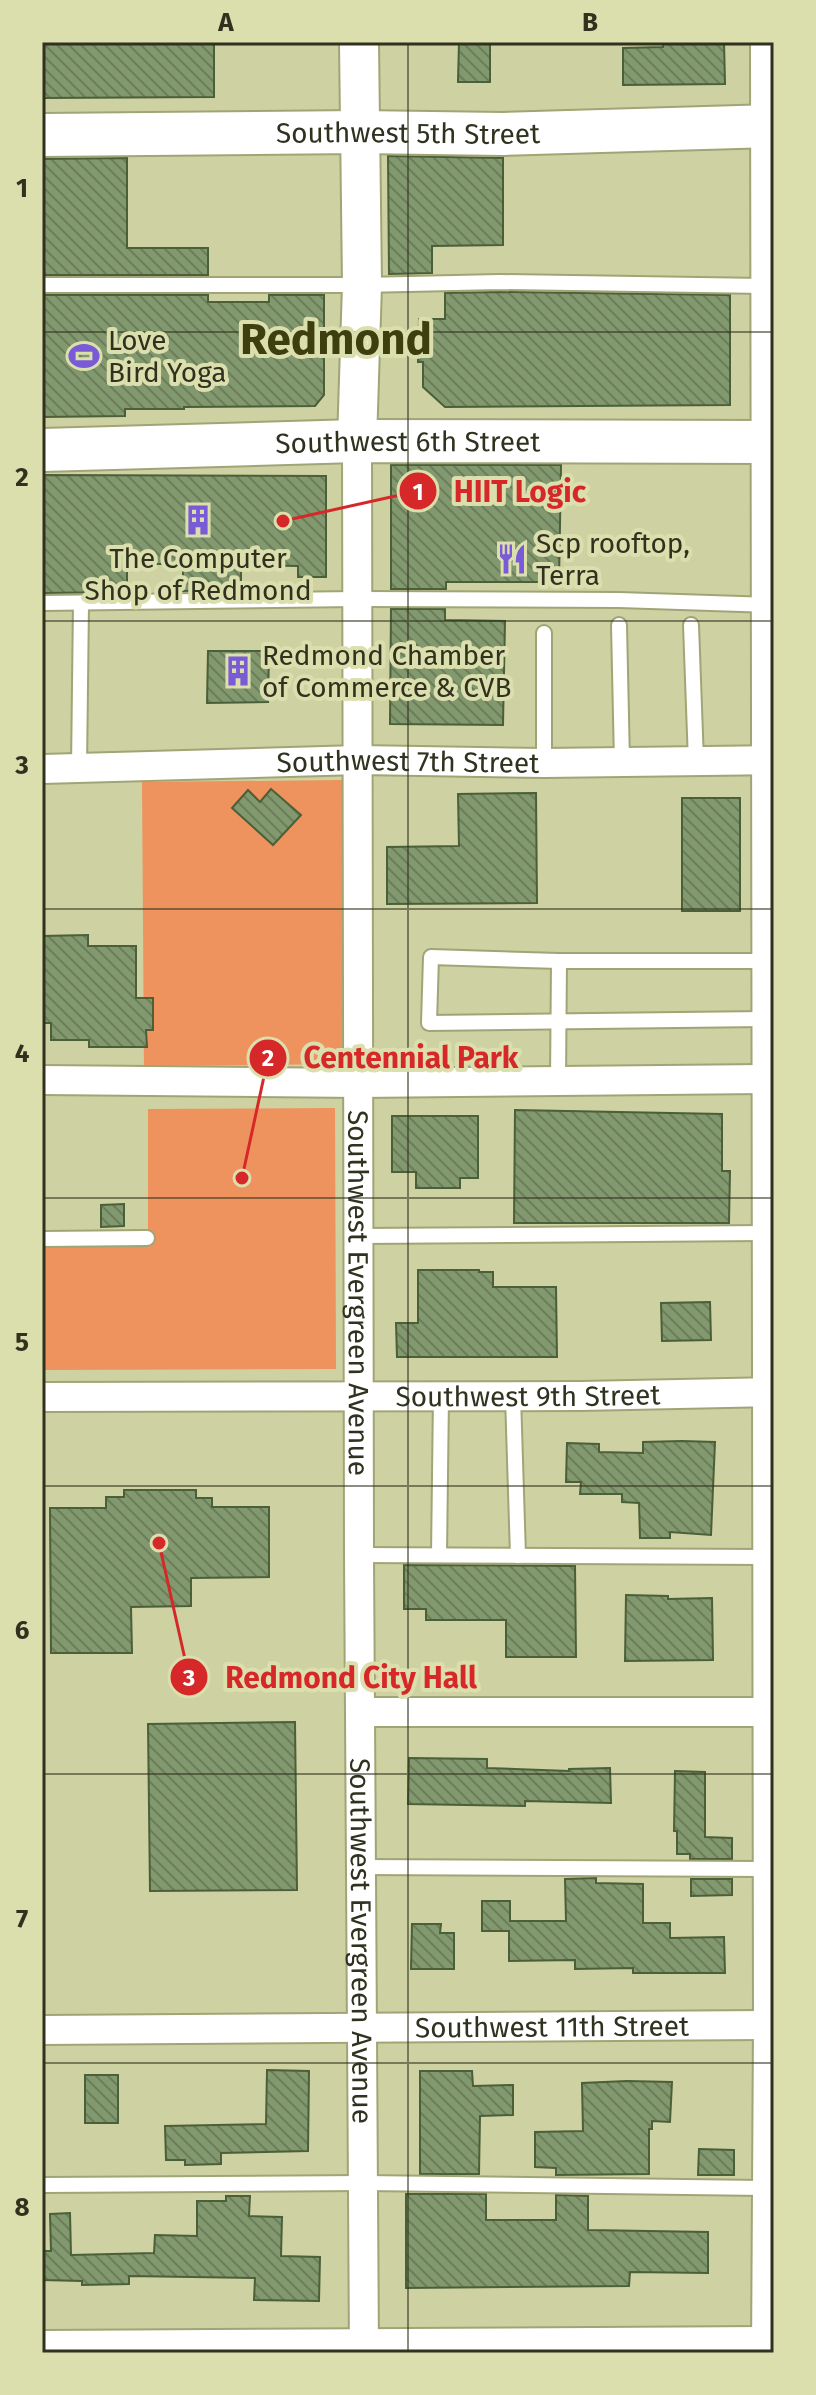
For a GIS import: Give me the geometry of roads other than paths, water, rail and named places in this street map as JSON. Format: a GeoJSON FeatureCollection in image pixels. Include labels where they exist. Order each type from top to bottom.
{"type":"FeatureCollection","features":[{"type":"Feature","properties":{"kind":"main road","name":"Southwest Evergreen Avenue"},"geometry":{"type":"LineString","coordinates":[[357,441],[362,285],[359,42]]}},
{"type":"Feature","properties":{"kind":"main road","name":"Southwest 5th Street"},"geometry":{"type":"LineString","coordinates":[[42,135],[503,134],[770,126]]}},
{"type":"Feature","properties":{"kind":"main road","name":"Southwest 6th Street"},"geometry":{"type":"LineString","coordinates":[[42,450],[357,441],[770,442]]}},
{"type":"Feature","properties":{"kind":"street"},"geometry":{"type":"LineString","coordinates":[[42,2345],[364,2349],[769,2345],[770,1079],[766,961],[770,917],[770,126],[765,42]]}},
{"type":"Feature","properties":{"kind":"street","name":"Southwest Evergreen Avenue"},"geometry":{"type":"LineString","coordinates":[[357,441],[364,2349]]}},
{"type":"Feature","properties":{"kind":"street","name":"Southwest 7th Street"},"geometry":{"type":"LineString","coordinates":[[42,769],[359,760],[544,763],[770,760]]}},
{"type":"Feature","properties":{"kind":"street"},"geometry":{"type":"LineString","coordinates":[[42,1080],[360,1083],[770,1079]]}},
{"type":"Feature","properties":{"kind":"street","name":"Southwest 9th Street"},"geometry":{"type":"LineString","coordinates":[[42,1397],[770,1392]]}},
{"type":"Feature","properties":{"kind":"street"},"geometry":{"type":"LineString","coordinates":[[361,1712],[770,1712]]}},
{"type":"Feature","properties":{"kind":"street","name":"Southwest 11th Street"},"geometry":{"type":"LineString","coordinates":[[42,2030],[771,2025]]}},
{"type":"Feature","properties":{"kind":"lane"},"geometry":{"type":"LineString","coordinates":[[42,285],[500,282],[770,286]]}},
{"type":"Feature","properties":{"kind":"lane"},"geometry":{"type":"LineString","coordinates":[[42,603],[619,600],[770,594]]}},
{"type":"Feature","properties":{"kind":"lane"},"geometry":{"type":"LineString","coordinates":[[79,769],[81,603]]}},
{"type":"Feature","properties":{"kind":"lane"},"geometry":{"type":"LineString","coordinates":[[619,625],[622,762]]}},
{"type":"Feature","properties":{"kind":"lane"},"geometry":{"type":"LineString","coordinates":[[691,625],[696,762]]}},
{"type":"Feature","properties":{"kind":"lane"},"geometry":{"type":"LineString","coordinates":[[544,633],[544,763]]}},
{"type":"Feature","properties":{"kind":"lane"},"geometry":{"type":"LineString","coordinates":[[766,961],[559,961],[431,957],[429,1023],[766,1019]]}},
{"type":"Feature","properties":{"kind":"lane"},"geometry":{"type":"LineString","coordinates":[[558,1081],[559,961]]}},
{"type":"Feature","properties":{"kind":"lane"},"geometry":{"type":"LineString","coordinates":[[360,1236],[770,1233]]}},
{"type":"Feature","properties":{"kind":"lane"},"geometry":{"type":"LineString","coordinates":[[42,1239],[147,1238]]}},
{"type":"Feature","properties":{"kind":"lane"},"geometry":{"type":"LineString","coordinates":[[439,1555],[441,1396]]}},
{"type":"Feature","properties":{"kind":"lane"},"geometry":{"type":"LineString","coordinates":[[513,1396],[518,1556]]}},
{"type":"Feature","properties":{"kind":"lane"},"geometry":{"type":"LineString","coordinates":[[359,1555],[770,1557]]}},
{"type":"Feature","properties":{"kind":"lane"},"geometry":{"type":"LineString","coordinates":[[362,1867],[770,1869]]}},
{"type":"Feature","properties":{"kind":"lane"},"geometry":{"type":"LineString","coordinates":[[42,2185],[363,2183],[771,2188]]}},
{"type":"Feature","properties":{"kind":"place","name":"Love Bird Yoga"},"geometry":{"type":"Point","coordinates":[84,356]}},
{"type":"Feature","properties":{"kind":"place","name":"The Computer Shop of Redmond"},"geometry":{"type":"Point","coordinates":[198,520]}},
{"type":"Feature","properties":{"kind":"place","name":"HIIT Logic"},"geometry":{"type":"Point","coordinates":[283,521]}},
{"type":"Feature","properties":{"kind":"place","name":"Scp rooftop, Terra"},"geometry":{"type":"Point","coordinates":[512,559]}},
{"type":"Feature","properties":{"kind":"place","name":"Redmond Chamber of Commerce & CVB"},"geometry":{"type":"Point","coordinates":[238,671]}},
{"type":"Feature","properties":{"kind":"place","name":"Centennial Park"},"geometry":{"type":"Point","coordinates":[242,1178]}},
{"type":"Feature","properties":{"kind":"place","name":"Redmond City Hall"},"geometry":{"type":"Point","coordinates":[159,1543]}},
{"type":"Feature","properties":{"kind":"district","name":"Redmond"},"geometry":{"type":"Point","coordinates":[336,339]}}]}
